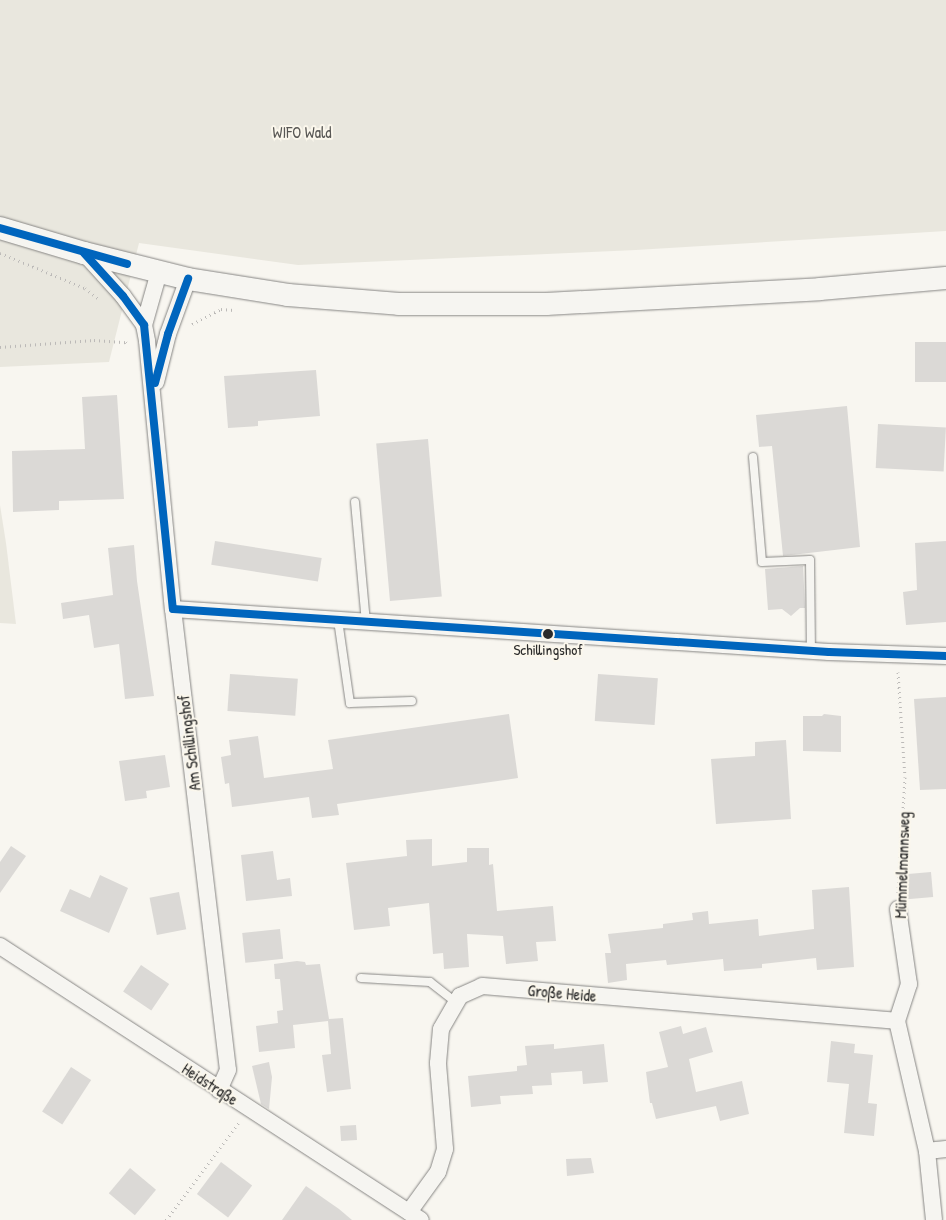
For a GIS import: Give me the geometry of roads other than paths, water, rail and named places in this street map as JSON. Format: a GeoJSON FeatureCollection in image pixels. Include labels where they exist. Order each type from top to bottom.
{"type":"FeatureCollection","features":[{"type":"Feature","properties":{"kind":"main road"},"geometry":{"type":"LineString","coordinates":[[0,228],[84,253],[188,279],[288,295],[389,303],[546,304],[820,288],[946,278]]}},
{"type":"Feature","properties":{"kind":"street","name":"Am Schillingshof"},"geometry":{"type":"LineString","coordinates":[[84,253],[123,296],[144,325]]}},
{"type":"Feature","properties":{"kind":"street","name":"Am Schillingshof"},"geometry":{"type":"LineString","coordinates":[[159,272],[144,325],[173,609],[228,1070],[219,1090]]}},
{"type":"Feature","properties":{"kind":"street","name":"Am Schillingshof"},"geometry":{"type":"LineString","coordinates":[[152,394],[168,334],[188,279]]}},
{"type":"Feature","properties":{"kind":"street"},"geometry":{"type":"LineString","coordinates":[[173,609],[811,651],[946,656]]}},
{"type":"Feature","properties":{"kind":"street","name":"Mümmelmannsweg"},"geometry":{"type":"LineString","coordinates":[[897,1021],[909,984],[898,909]]}},
{"type":"Feature","properties":{"kind":"street","name":"Heidstraße"},"geometry":{"type":"LineString","coordinates":[[0,946],[415,1216]]}},
{"type":"Feature","properties":{"kind":"street","name":"Große Heide"},"geometry":{"type":"LineString","coordinates":[[415,1216],[438,1172],[445,1150],[438,1063],[441,1028],[460,996],[482,986],[897,1021]]}},
{"type":"Feature","properties":{"kind":"street"},"geometry":{"type":"LineString","coordinates":[[897,1021],[927,1151],[934,1220]]}},
{"type":"Feature","properties":{"kind":"street"},"geometry":{"type":"LineString","coordinates":[[927,1151],[946,1149]]}},
{"type":"Feature","properties":{"kind":"lane"},"geometry":{"type":"LineString","coordinates":[[753,457],[762,562],[810,560],[811,651]]}},
{"type":"Feature","properties":{"kind":"lane"},"geometry":{"type":"LineString","coordinates":[[356,502],[366,622]]}},
{"type":"Feature","properties":{"kind":"lane"},"geometry":{"type":"LineString","coordinates":[[338,620],[350,704],[412,701]]}},
{"type":"Feature","properties":{"kind":"lane"},"geometry":{"type":"LineString","coordinates":[[361,978],[430,982],[456,1002]]}},
{"type":"Feature","properties":{"kind":"place","name":"Schillingshof"},"geometry":{"type":"Point","coordinates":[548,634]}},
{"type":"Feature","properties":{"kind":"park label","name":"WIFO Wald"},"geometry":{"type":"Point","coordinates":[302,132]}}]}
